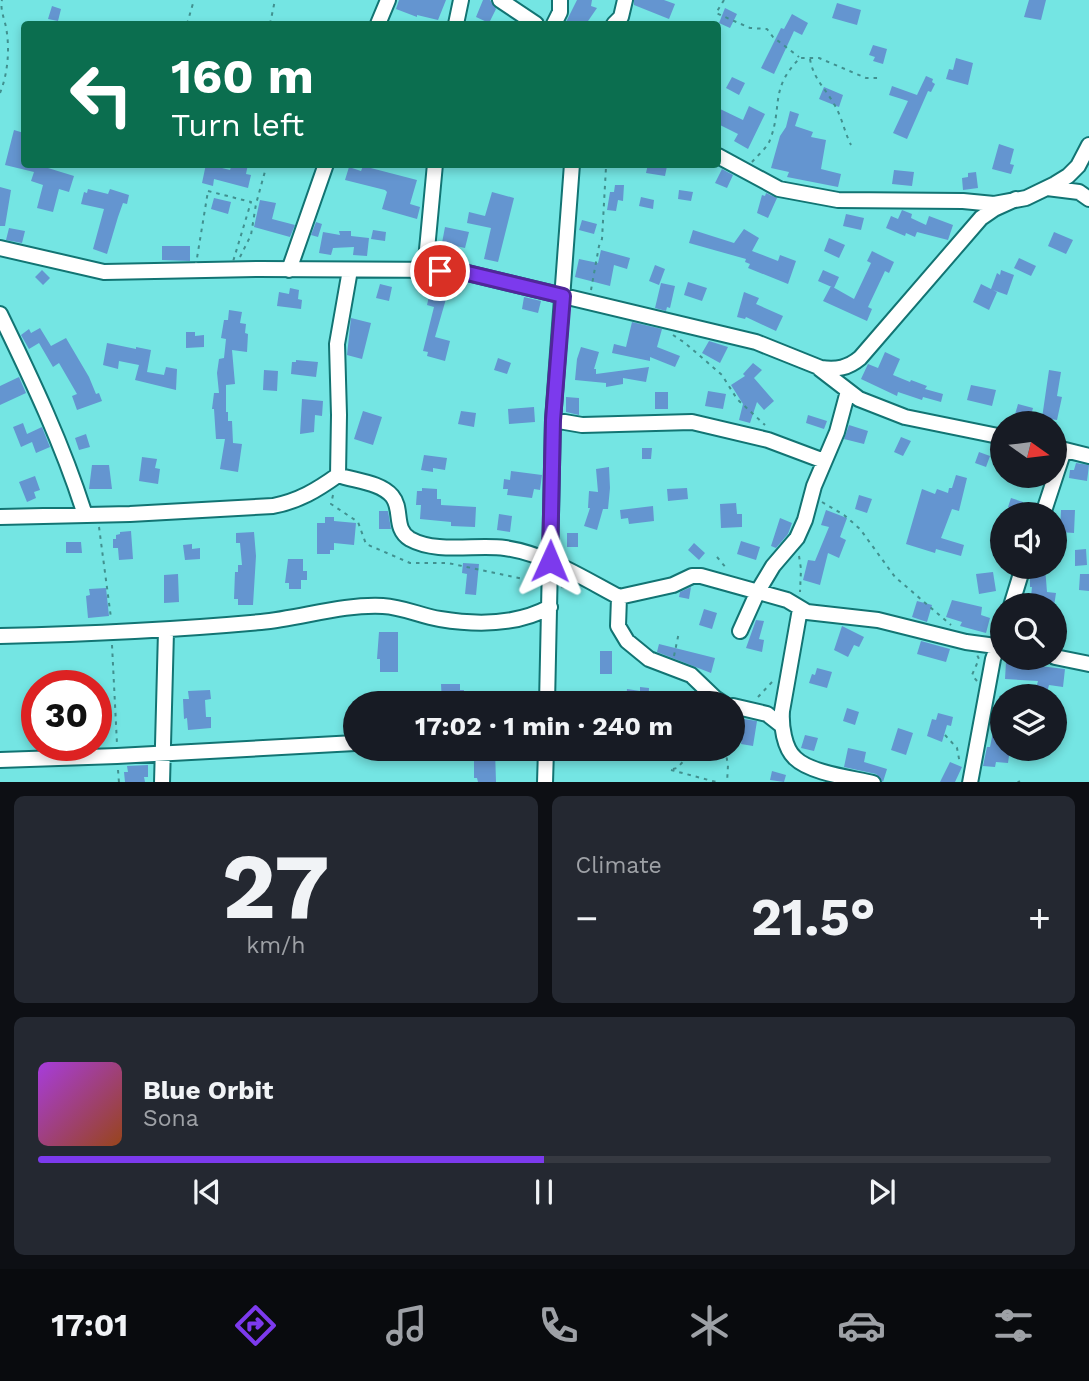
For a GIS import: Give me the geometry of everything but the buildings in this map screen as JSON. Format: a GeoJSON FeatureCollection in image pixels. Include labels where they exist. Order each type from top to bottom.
{"type":"FeatureCollection","features":[{"type":"Feature","properties":{"kind":"street"},"geometry":{"type":"LineString","coordinates":[[379,21],[388,0]]}},
{"type":"Feature","properties":{"kind":"street"},"geometry":{"type":"LineString","coordinates":[[457,21],[461,0]]}},
{"type":"Feature","properties":{"kind":"street"},"geometry":{"type":"LineString","coordinates":[[500,0],[532,21]]}},
{"type":"Feature","properties":{"kind":"street"},"geometry":{"type":"LineString","coordinates":[[556,21],[560,12],[560,0]]}},
{"type":"Feature","properties":{"kind":"street"},"geometry":{"type":"LineString","coordinates":[[617,21],[621,17],[625,0]]}},
{"type":"Feature","properties":{"kind":"street"},"geometry":{"type":"LineString","coordinates":[[0,248],[104,272],[230,267],[289,270],[455,270],[756,342],[817,367],[833,369],[853,363],[981,218],[993,209],[1047,188],[1068,176],[1089,145]]}},
{"type":"Feature","properties":{"kind":"street"},"geometry":{"type":"LineString","coordinates":[[721,158],[779,189],[838,200],[963,201],[994,204],[1016,200]]}},
{"type":"Feature","properties":{"kind":"street"},"geometry":{"type":"LineString","coordinates":[[289,270],[325,168]]}},
{"type":"Feature","properties":{"kind":"street"},"geometry":{"type":"LineString","coordinates":[[425,271],[435,168]]}},
{"type":"Feature","properties":{"kind":"street"},"geometry":{"type":"LineString","coordinates":[[547,691],[553,420],[572,168]]}},
{"type":"Feature","properties":{"kind":"street"},"geometry":{"type":"LineString","coordinates":[[1047,188],[1079,192],[1089,199]]}},
{"type":"Feature","properties":{"kind":"street"},"geometry":{"type":"LineString","coordinates":[[338,475],[337,344],[350,270]]}},
{"type":"Feature","properties":{"kind":"street"},"geometry":{"type":"LineString","coordinates":[[0,314],[91,515]]}},
{"type":"Feature","properties":{"kind":"street"},"geometry":{"type":"LineString","coordinates":[[817,367],[859,399],[905,417],[990,434]]}},
{"type":"Feature","properties":{"kind":"street"},"geometry":{"type":"LineString","coordinates":[[740,631],[772,566],[797,538],[837,432],[848,391]]}},
{"type":"Feature","properties":{"kind":"street"},"geometry":{"type":"LineString","coordinates":[[553,420],[582,425],[692,422],[768,440],[824,461]]}},
{"type":"Feature","properties":{"kind":"street"},"geometry":{"type":"LineString","coordinates":[[1068,451],[1089,456]]}},
{"type":"Feature","properties":{"kind":"street"},"geometry":{"type":"LineString","coordinates":[[0,517],[273,506],[313,493],[338,475]]}},
{"type":"Feature","properties":{"kind":"street"},"geometry":{"type":"LineString","coordinates":[[338,475],[384,489],[394,498],[399,526],[407,538],[435,545],[507,548],[550,561],[619,597],[673,585],[692,576],[711,578],[787,600],[800,609],[878,620],[990,645]]}},
{"type":"Feature","properties":{"kind":"street"},"geometry":{"type":"LineString","coordinates":[[619,597],[618,626],[627,641],[649,659],[691,675],[708,691]]}},
{"type":"Feature","properties":{"kind":"street"},"geometry":{"type":"LineString","coordinates":[[0,636],[166,631],[373,606],[386,606],[440,619],[471,622],[512,621],[550,607]]}},
{"type":"Feature","properties":{"kind":"street"},"geometry":{"type":"LineString","coordinates":[[800,609],[789,661],[781,725],[792,755],[802,763],[873,782]]}},
{"type":"Feature","properties":{"kind":"street"},"geometry":{"type":"LineString","coordinates":[[162,782],[166,631]]}},
{"type":"Feature","properties":{"kind":"street"},"geometry":{"type":"LineString","coordinates":[[1067,659],[1089,664]]}},
{"type":"Feature","properties":{"kind":"street"},"geometry":{"type":"LineString","coordinates":[[966,777],[991,670]]}},
{"type":"Feature","properties":{"kind":"street"},"geometry":{"type":"LineString","coordinates":[[745,709],[767,714],[781,725]]}},
{"type":"Feature","properties":{"kind":"street"},"geometry":{"type":"LineString","coordinates":[[0,760],[343,744]]}},
{"type":"Feature","properties":{"kind":"street"},"geometry":{"type":"LineString","coordinates":[[545,782],[546,761]]}},
{"type":"Feature","properties":{"kind":"path"},"geometry":{"type":"LineString","coordinates":[[0,93],[8,75],[7,30],[2,0]]}},
{"type":"Feature","properties":{"kind":"path"},"geometry":{"type":"LineString","coordinates":[[188,21],[194,0]]}},
{"type":"Feature","properties":{"kind":"path"},"geometry":{"type":"LineString","coordinates":[[271,21],[275,0]]}},
{"type":"Feature","properties":{"kind":"path"},"geometry":{"type":"LineString","coordinates":[[723,1],[716,13],[750,28],[767,29],[772,37],[800,58],[819,58],[866,78],[879,78]]}},
{"type":"Feature","properties":{"kind":"path"},"geometry":{"type":"LineString","coordinates":[[747,172],[769,142],[776,99],[786,72],[800,58]]}},
{"type":"Feature","properties":{"kind":"path"},"geometry":{"type":"LineString","coordinates":[[810,58],[812,70],[841,117],[841,126],[851,145]]}},
{"type":"Feature","properties":{"kind":"path"},"geometry":{"type":"LineString","coordinates":[[230,267],[240,256],[251,235],[266,168]]}},
{"type":"Feature","properties":{"kind":"path"},"geometry":{"type":"LineString","coordinates":[[589,302],[599,246],[603,239],[606,168]]}},
{"type":"Feature","properties":{"kind":"path"},"geometry":{"type":"LineString","coordinates":[[208,191],[251,202],[230,267],[196,264],[208,191]]}},
{"type":"Feature","properties":{"kind":"path"},"geometry":{"type":"LineString","coordinates":[[659,319],[668,332],[722,375],[737,400],[768,428]]}},
{"type":"Feature","properties":{"kind":"path"},"geometry":{"type":"LineString","coordinates":[[813,491],[822,502],[845,515],[860,529],[895,577],[953,627]]}},
{"type":"Feature","properties":{"kind":"path"},"geometry":{"type":"LineString","coordinates":[[91,515],[110,600],[119,782]]}},
{"type":"Feature","properties":{"kind":"path"},"geometry":{"type":"LineString","coordinates":[[797,538],[802,569],[800,609]]}},
{"type":"Feature","properties":{"kind":"path"},"geometry":{"type":"LineString","coordinates":[[967,642],[974,648],[979,659],[972,676],[990,693]]}},
{"type":"Feature","properties":{"kind":"path"},"geometry":{"type":"LineString","coordinates":[[745,703],[761,695],[789,661]]}},
{"type":"Feature","properties":{"kind":"path"},"geometry":{"type":"LineString","coordinates":[[945,735],[957,748],[966,777]]}},
{"type":"Feature","properties":{"kind":"path"},"geometry":{"type":"LineString","coordinates":[[684,761],[671,770],[720,782]]}},
{"type":"Feature","properties":{"kind":"path"},"geometry":{"type":"LineString","coordinates":[[727,761],[727,782]]}},
{"type":"Feature","properties":{"kind":"route"},"geometry":{"type":"LineString","coordinates":[[440,271],[455,270],[563,296],[553,420],[550,561]]}}]}
